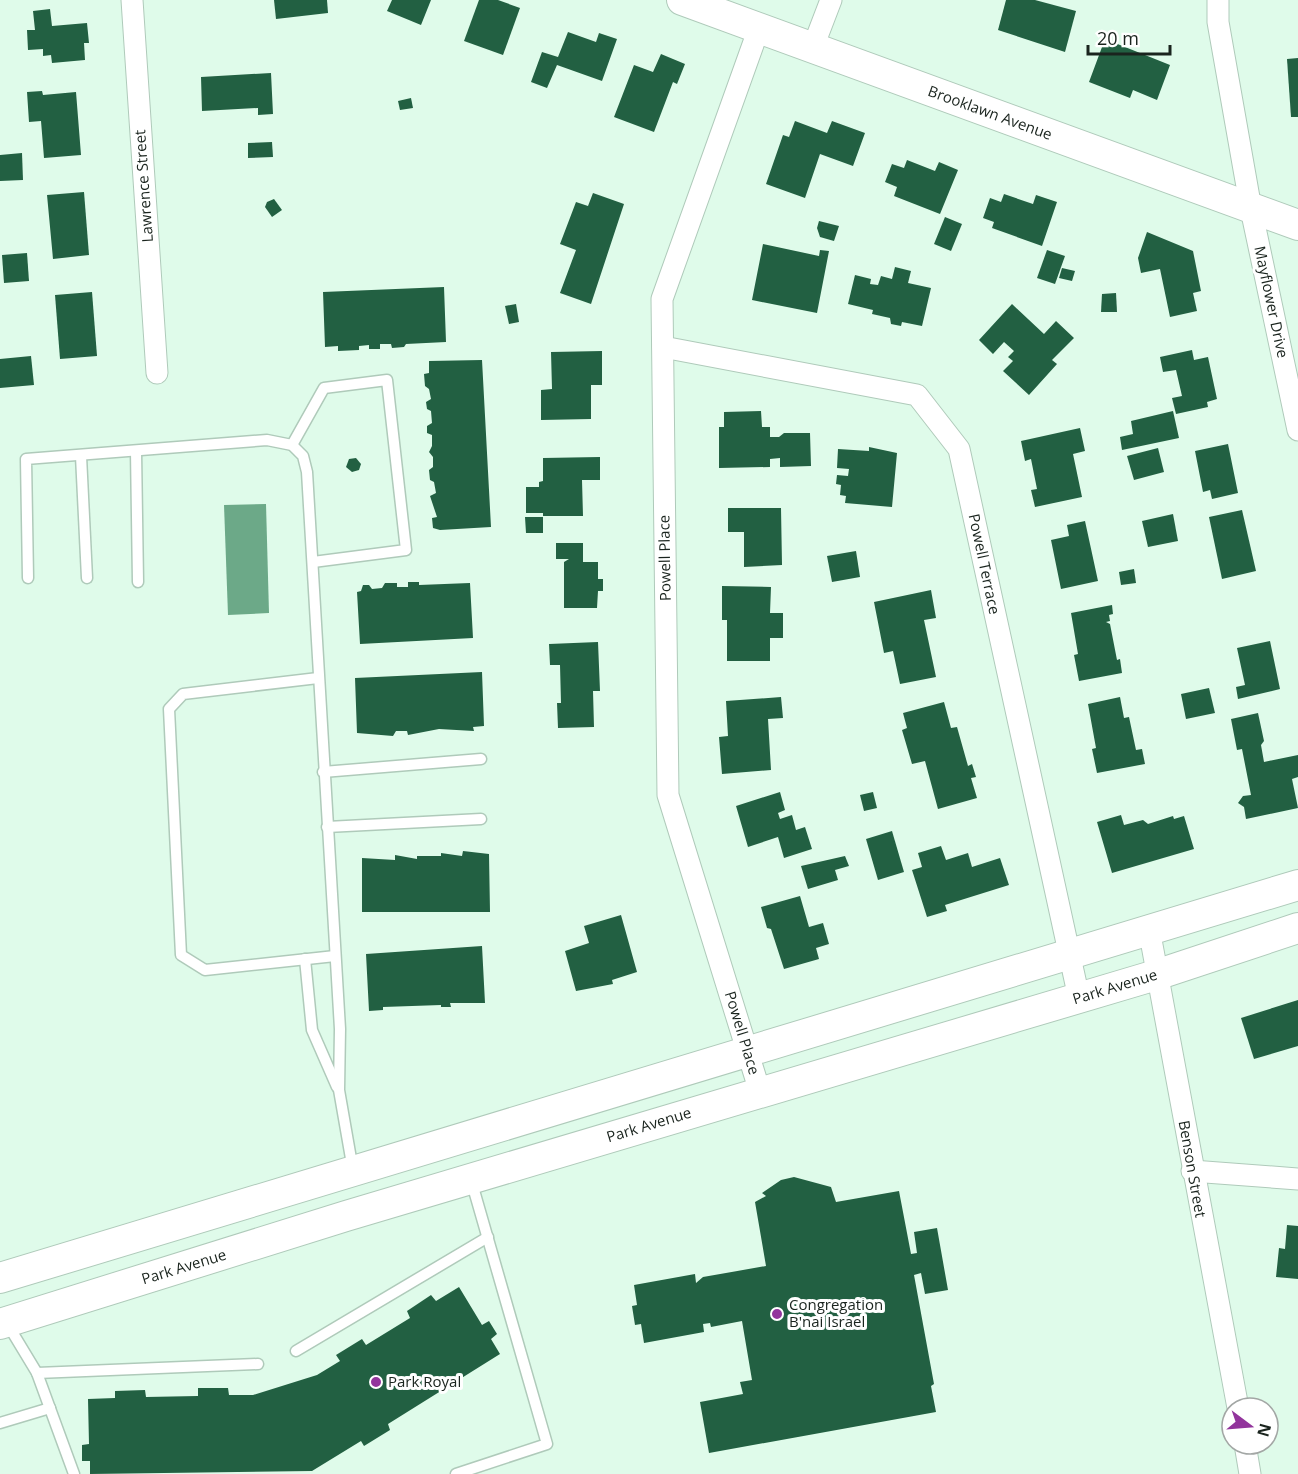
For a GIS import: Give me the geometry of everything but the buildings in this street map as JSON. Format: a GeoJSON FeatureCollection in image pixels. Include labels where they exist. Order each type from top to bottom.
{"type":"FeatureCollection","features":[{"type":"Feature","properties":{"kind":"main road","name":"Brooklawn Avenue"},"geometry":{"type":"LineString","coordinates":[[682,0],[1298,225]]}},
{"type":"Feature","properties":{"kind":"main road"},"geometry":{"type":"LineString","coordinates":[[0,1278],[354,1173],[747,1051],[1298,885]]}},
{"type":"Feature","properties":{"kind":"main road","name":"Park Avenue"},"geometry":{"type":"LineString","coordinates":[[3,1323],[361,1212],[1156,975],[1298,928]]}},
{"type":"Feature","properties":{"kind":"main road"},"geometry":{"type":"LineString","coordinates":[[459,1140],[471,1179]]}},
{"type":"Feature","properties":{"kind":"main road"},"geometry":{"type":"LineString","coordinates":[[354,1173],[361,1212]]}},
{"type":"Feature","properties":{"kind":"street","name":"Lawrence Street"},"geometry":{"type":"LineString","coordinates":[[132,0],[156,373]]}},
{"type":"Feature","properties":{"kind":"street"},"geometry":{"type":"LineString","coordinates":[[813,47],[831,0]]}},
{"type":"Feature","properties":{"kind":"street","name":"Mayflower Drive"},"geometry":{"type":"LineString","coordinates":[[1218,0],[1218,22],[1251,208],[1298,430]]}},
{"type":"Feature","properties":{"kind":"street","name":"Powell Place"},"geometry":{"type":"LineString","coordinates":[[759,28],[662,299],[668,795],[760,1092]]}},
{"type":"Feature","properties":{"kind":"street","name":"Powell Terrace"},"geometry":{"type":"LineString","coordinates":[[663,347],[917,395],[959,449],[1079,998]]}},
{"type":"Feature","properties":{"kind":"street","name":"Benson Street"},"geometry":{"type":"LineString","coordinates":[[1149,929],[1192,1171],[1236,1396]]}},
{"type":"Feature","properties":{"kind":"street"},"geometry":{"type":"LineString","coordinates":[[1192,1171],[1298,1179]]}},
{"type":"Feature","properties":{"kind":"street"},"geometry":{"type":"LineString","coordinates":[[1247,1456],[1250,1474]]}},
{"type":"Feature","properties":{"kind":"lane"},"geometry":{"type":"LineString","coordinates":[[292,445],[317,395],[324,388],[387,380],[406,550],[313,562]]}},
{"type":"Feature","properties":{"kind":"lane"},"geometry":{"type":"LineString","coordinates":[[28,578],[26,459],[267,440],[292,445],[303,456],[307,472],[313,562],[323,772],[340,1029],[339,1090],[354,1173]]}},
{"type":"Feature","properties":{"kind":"lane"},"geometry":{"type":"LineString","coordinates":[[136,451],[138,582]]}},
{"type":"Feature","properties":{"kind":"lane"},"geometry":{"type":"LineString","coordinates":[[81,456],[87,578]]}},
{"type":"Feature","properties":{"kind":"lane"},"geometry":{"type":"LineString","coordinates":[[318,678],[183,693],[169,710],[181,955],[205,969],[335,956]]}},
{"type":"Feature","properties":{"kind":"lane"},"geometry":{"type":"LineString","coordinates":[[323,772],[481,759]]}},
{"type":"Feature","properties":{"kind":"lane"},"geometry":{"type":"LineString","coordinates":[[327,827],[481,819]]}},
{"type":"Feature","properties":{"kind":"lane"},"geometry":{"type":"LineString","coordinates":[[305,958],[312,1030],[339,1090]]}},
{"type":"Feature","properties":{"kind":"lane"},"geometry":{"type":"LineString","coordinates":[[456,1474],[547,1444],[471,1179]]}},
{"type":"Feature","properties":{"kind":"lane"},"geometry":{"type":"LineString","coordinates":[[296,1351],[488,1237]]}},
{"type":"Feature","properties":{"kind":"lane"},"geometry":{"type":"LineString","coordinates":[[3,1323],[37,1374],[74,1474]]}},
{"type":"Feature","properties":{"kind":"lane"},"geometry":{"type":"LineString","coordinates":[[37,1374],[258,1364]]}},
{"type":"Feature","properties":{"kind":"lane"},"geometry":{"type":"LineString","coordinates":[[0,1423],[50,1408]]}},
{"type":"Feature","properties":{"kind":"shaded area"},"geometry":{"type":"Polygon","coordinates":[[[266,504],[269,613],[228,615],[224,505],[266,504]]]}},
{"type":"Feature","properties":{"kind":"place","name":"Congregation B'nai Israel"},"geometry":{"type":"Point","coordinates":[777,1314]}},
{"type":"Feature","properties":{"kind":"place","name":"Park Royal"},"geometry":{"type":"Point","coordinates":[376,1382]}}]}
